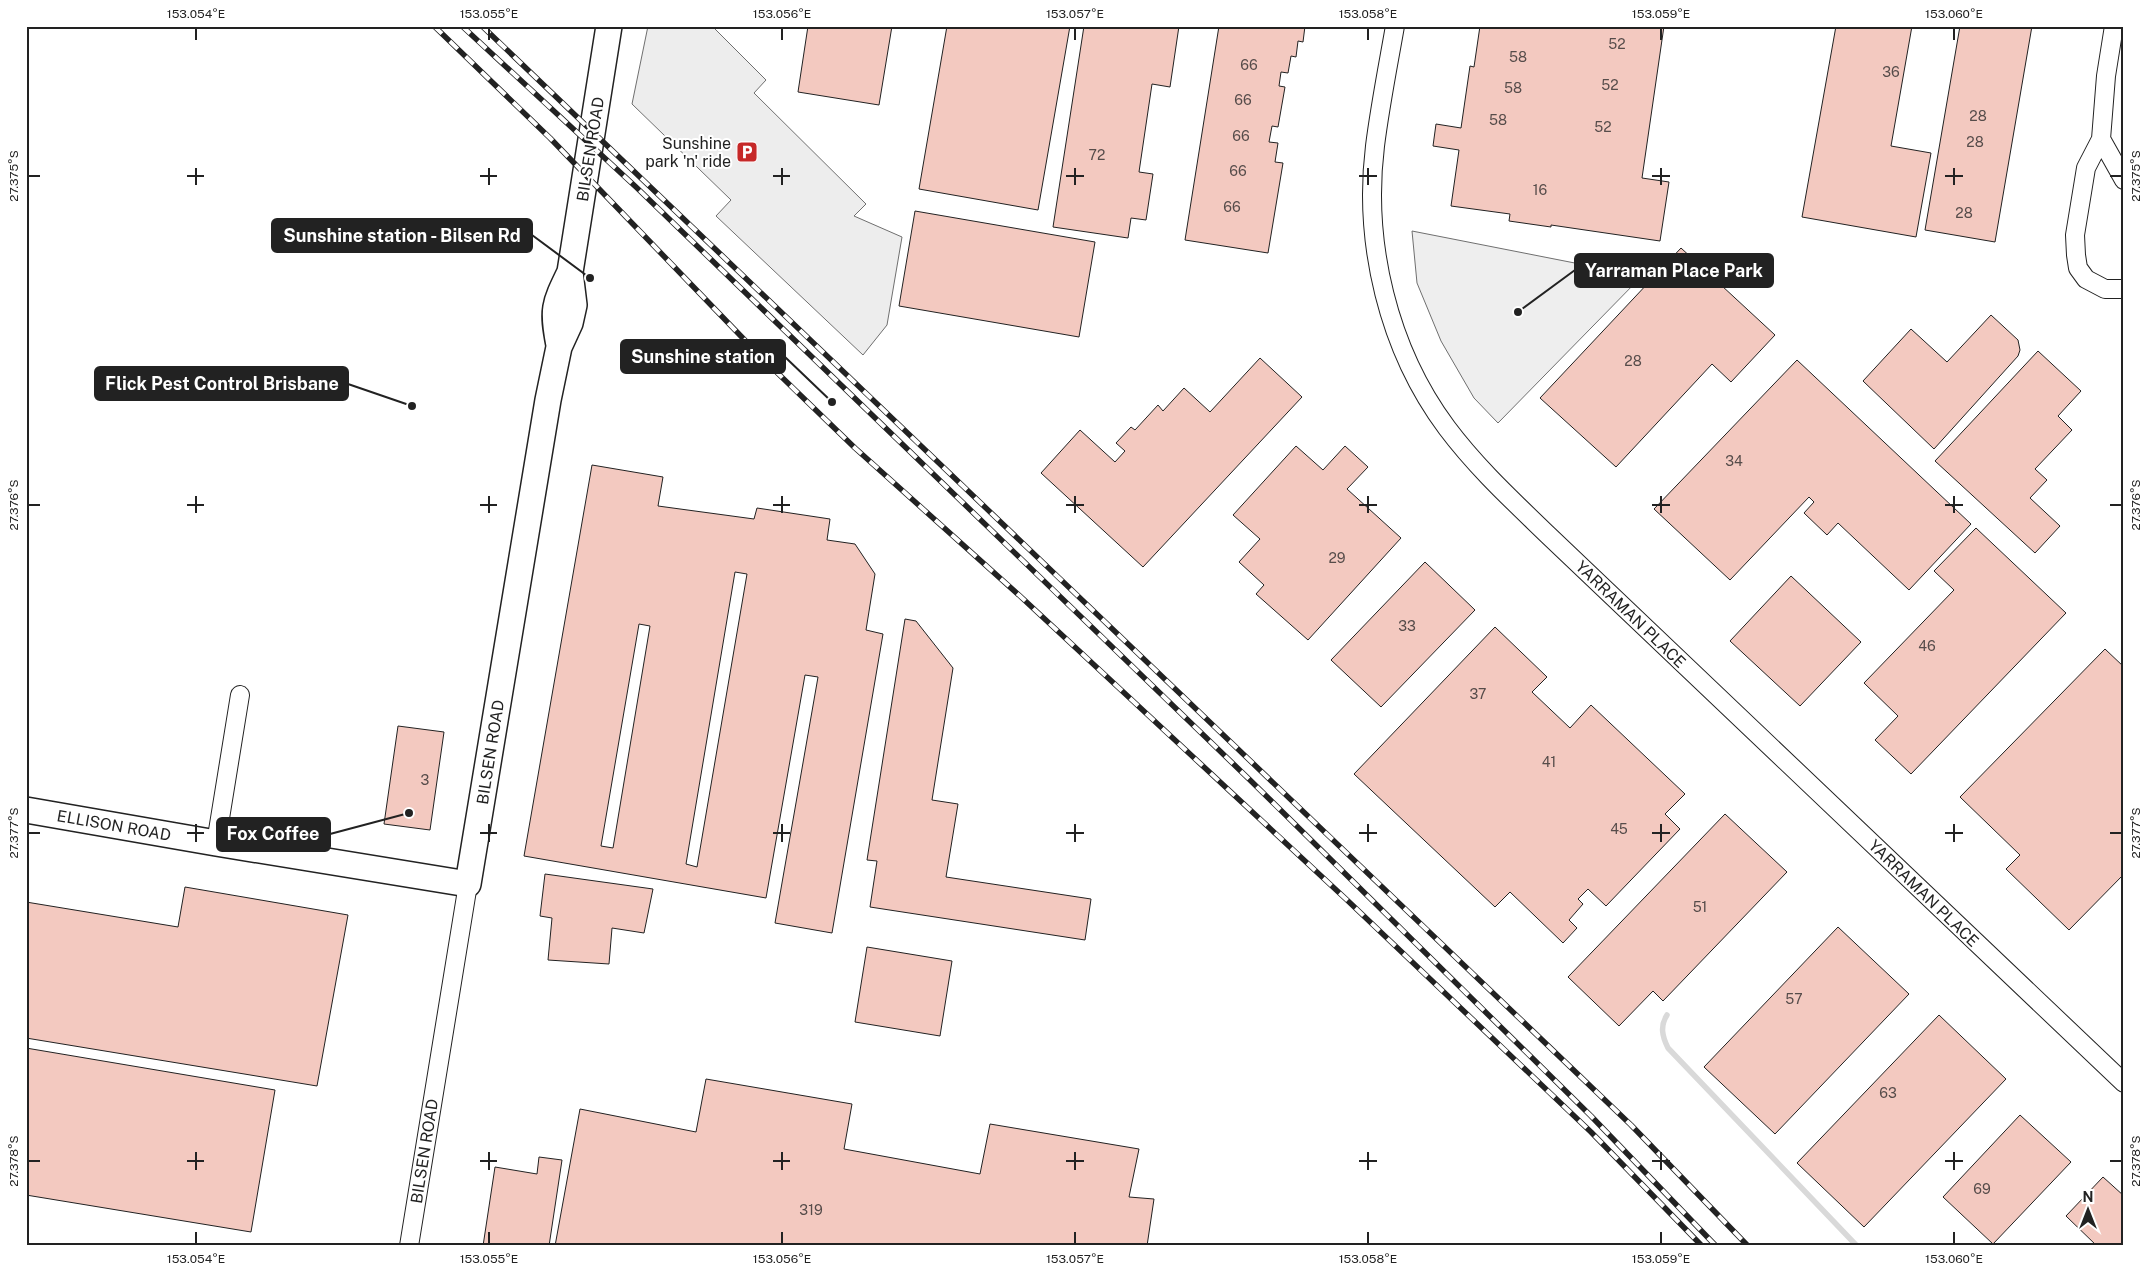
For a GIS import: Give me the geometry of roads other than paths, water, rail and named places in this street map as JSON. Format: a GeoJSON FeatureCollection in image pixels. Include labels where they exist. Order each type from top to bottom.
{"type":"FeatureCollection","features":[{"type":"Feature","properties":{"kind":"street","name":"BILSEN ROAD"},"geometry":{"type":"LineString","coordinates":[[409,1246],[548,400],[559,347],[554,319],[556,301],[570,272],[609,26]]}},
{"type":"Feature","properties":{"kind":"street","name":"YARRAMAN PLACE"},"geometry":{"type":"LineString","coordinates":[[1395,26],[1375,146],[1373,221],[1377,257],[1385,296],[1400,343],[1422,388],[1446,428],[1478,467],[1548,535],[2124,1083]]}},
{"type":"Feature","properties":{"kind":"street"},"geometry":{"type":"LineString","coordinates":[[2114,26],[2104,92],[2100,139],[2086,168],[2075,235],[2078,268],[2086,279],[2105,289],[2124,289]]}},
{"type":"Feature","properties":{"kind":"street"},"geometry":{"type":"LineString","coordinates":[[2100,139],[2124,180]]}},
{"type":"Feature","properties":{"kind":"street"},"geometry":{"type":"LineString","coordinates":[[216,843],[240,695]]}},
{"type":"Feature","properties":{"kind":"street","name":"ELLISON ROAD"},"geometry":{"type":"LineString","coordinates":[[26,810],[468,884]]}},
{"type":"Feature","properties":{"kind":"waterway"},"geometry":{"type":"LineString","coordinates":[[1667,1015],[1663,1023],[1663,1031],[1668,1048],[1857,1246]]}},
{"type":"Feature","properties":{"kind":"railway"},"geometry":{"type":"LineString","coordinates":[[434,26],[550,138],[763,359],[855,448],[1020,596],[1347,900],[1591,1132],[1702,1246]]}},
{"type":"Feature","properties":{"kind":"railway"},"geometry":{"type":"LineString","coordinates":[[462,26],[636,187],[1251,781],[1591,1116],[1716,1246]]}},
{"type":"Feature","properties":{"kind":"railway"},"geometry":{"type":"LineString","coordinates":[[482,26],[1631,1125],[1748,1246]]}},
{"type":"Feature","properties":{"kind":"place","name":"Sunshine park 'n' ride"},"geometry":{"type":"Point","coordinates":[747,152]}},
{"type":"Feature","properties":{"kind":"place","name":"Sunshine station - Bilsen Rd"},"geometry":{"type":"Point","coordinates":[590,278]}},
{"type":"Feature","properties":{"kind":"place","name":"Yarraman Place Park"},"geometry":{"type":"Point","coordinates":[1518,312]}},
{"type":"Feature","properties":{"kind":"place","name":"Sunshine station"},"geometry":{"type":"Point","coordinates":[832,402]}},
{"type":"Feature","properties":{"kind":"place","name":"Flick Pest Control Brisbane"},"geometry":{"type":"Point","coordinates":[412,406]}},
{"type":"Feature","properties":{"kind":"place","name":"Fox Coffee"},"geometry":{"type":"Point","coordinates":[409,813]}}]}
